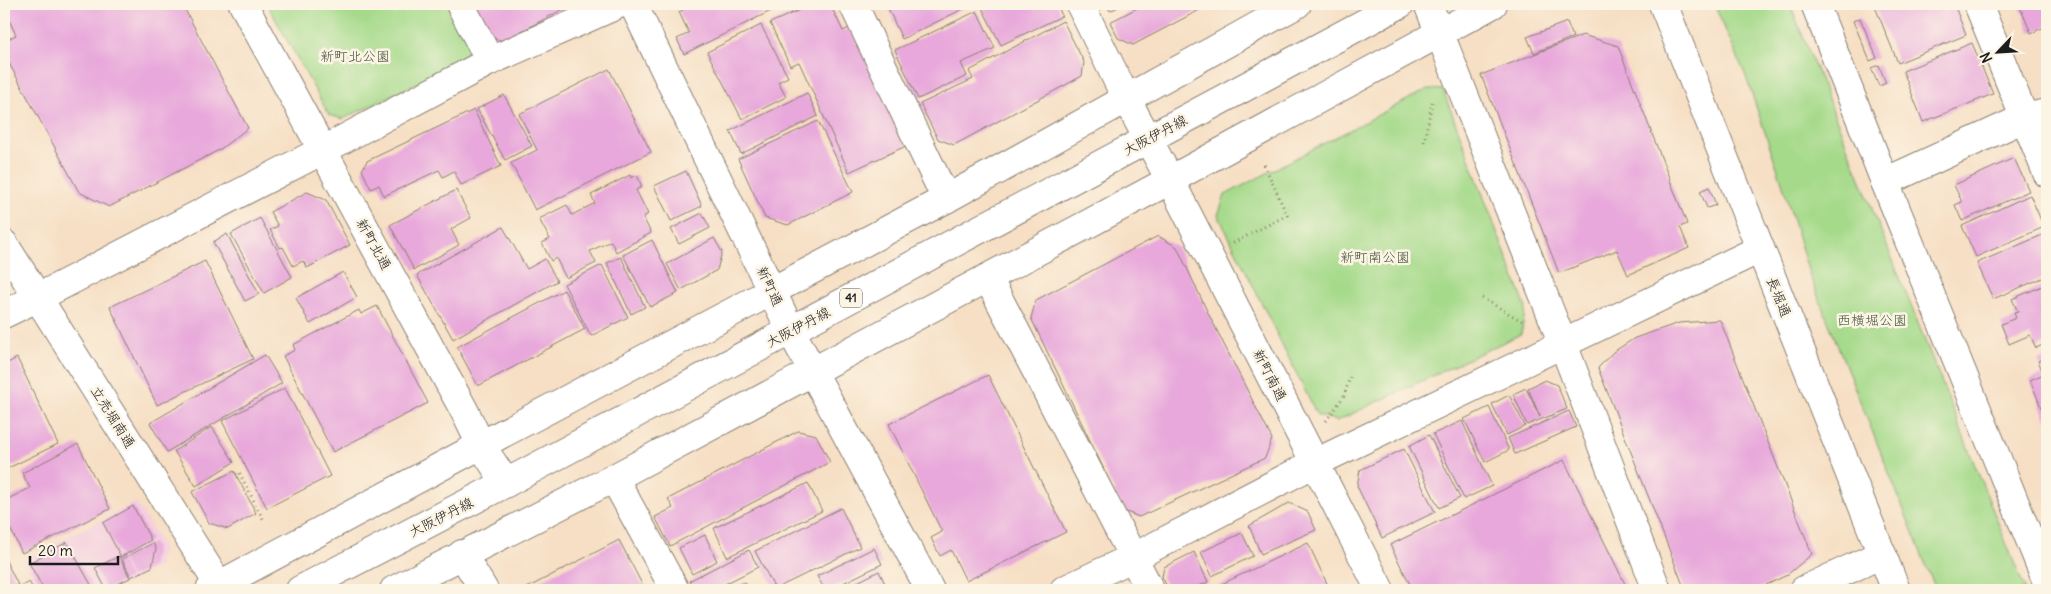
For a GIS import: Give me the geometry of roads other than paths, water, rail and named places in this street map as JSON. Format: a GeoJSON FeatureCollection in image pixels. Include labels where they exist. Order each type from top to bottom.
{"type":"FeatureCollection","features":[{"type":"Feature","properties":{"kind":"street","name":"新町北通"},"geometry":{"type":"LineString","coordinates":[[243,4],[481,444],[506,484]]}},
{"type":"Feature","properties":{"kind":"street"},"geometry":{"type":"LineString","coordinates":[[460,4],[490,61]]}},
{"type":"Feature","properties":{"kind":"street"},"geometry":{"type":"LineString","coordinates":[[4,314],[323,150],[490,61],[619,4]]}},
{"type":"Feature","properties":{"kind":"street","name":"新町通"},"geometry":{"type":"LineString","coordinates":[[633,4],[790,330],[930,590]]}},
{"type":"Feature","properties":{"kind":"street"},"geometry":{"type":"LineString","coordinates":[[853,4],[946,199]]}},
{"type":"Feature","properties":{"kind":"street","name":"新町南通"},"geometry":{"type":"LineString","coordinates":[[1080,4],[1126,98],[1380,590]]}},
{"type":"Feature","properties":{"kind":"street","name":"大阪伊丹線"},"geometry":{"type":"LineString","coordinates":[[300,590],[506,484],[790,330],[1159,160],[1400,4]]}},
{"type":"Feature","properties":{"kind":"street"},"geometry":{"type":"LineString","coordinates":[[1428,4],[1454,65],[1657,590]]}},
{"type":"Feature","properties":{"kind":"street"},"geometry":{"type":"LineString","coordinates":[[394,590],[614,478],[988,278],[1159,160],[1439,33],[1493,4]]}},
{"type":"Feature","properties":{"kind":"street","name":"長堀通"},"geometry":{"type":"LineString","coordinates":[[1663,4],[1896,590]]}},
{"type":"Feature","properties":{"kind":"street"},"geometry":{"type":"LineString","coordinates":[[1815,4],[1885,182],[2040,545],[2047,582]]}},
{"type":"Feature","properties":{"kind":"street"},"geometry":{"type":"LineString","coordinates":[[1978,4],[2036,116],[2047,173]]}},
{"type":"Feature","properties":{"kind":"street"},"geometry":{"type":"LineString","coordinates":[[217,589],[481,444],[946,199],[1292,5]]}},
{"type":"Feature","properties":{"kind":"street"},"geometry":{"type":"LineString","coordinates":[[1885,182],[2036,116]]}},
{"type":"Feature","properties":{"kind":"street","name":"立売堀南通"},"geometry":{"type":"LineString","coordinates":[[4,244],[217,589]]}},
{"type":"Feature","properties":{"kind":"street"},"geometry":{"type":"LineString","coordinates":[[1064,590],[1134,557],[1315,463],[1760,249]]}},
{"type":"Feature","properties":{"kind":"street"},"geometry":{"type":"LineString","coordinates":[[988,278],[1150,590]]}},
{"type":"Feature","properties":{"kind":"street"},"geometry":{"type":"LineString","coordinates":[[614,478],[675,590]]}},
{"type":"Feature","properties":{"kind":"street"},"geometry":{"type":"LineString","coordinates":[[462,554],[484,590]]}},
{"type":"Feature","properties":{"kind":"street"},"geometry":{"type":"LineString","coordinates":[[1804,590],[1882,554]]}},
{"type":"Feature","properties":{"kind":"park label","name":"新町北公園"},"geometry":{"type":"Point","coordinates":[355,56]}},
{"type":"Feature","properties":{"kind":"park label","name":"新町南公園"},"geometry":{"type":"Point","coordinates":[1375,257]}},
{"type":"Feature","properties":{"kind":"park label","name":"西横堀公園"},"geometry":{"type":"Point","coordinates":[1872,320]}}]}
